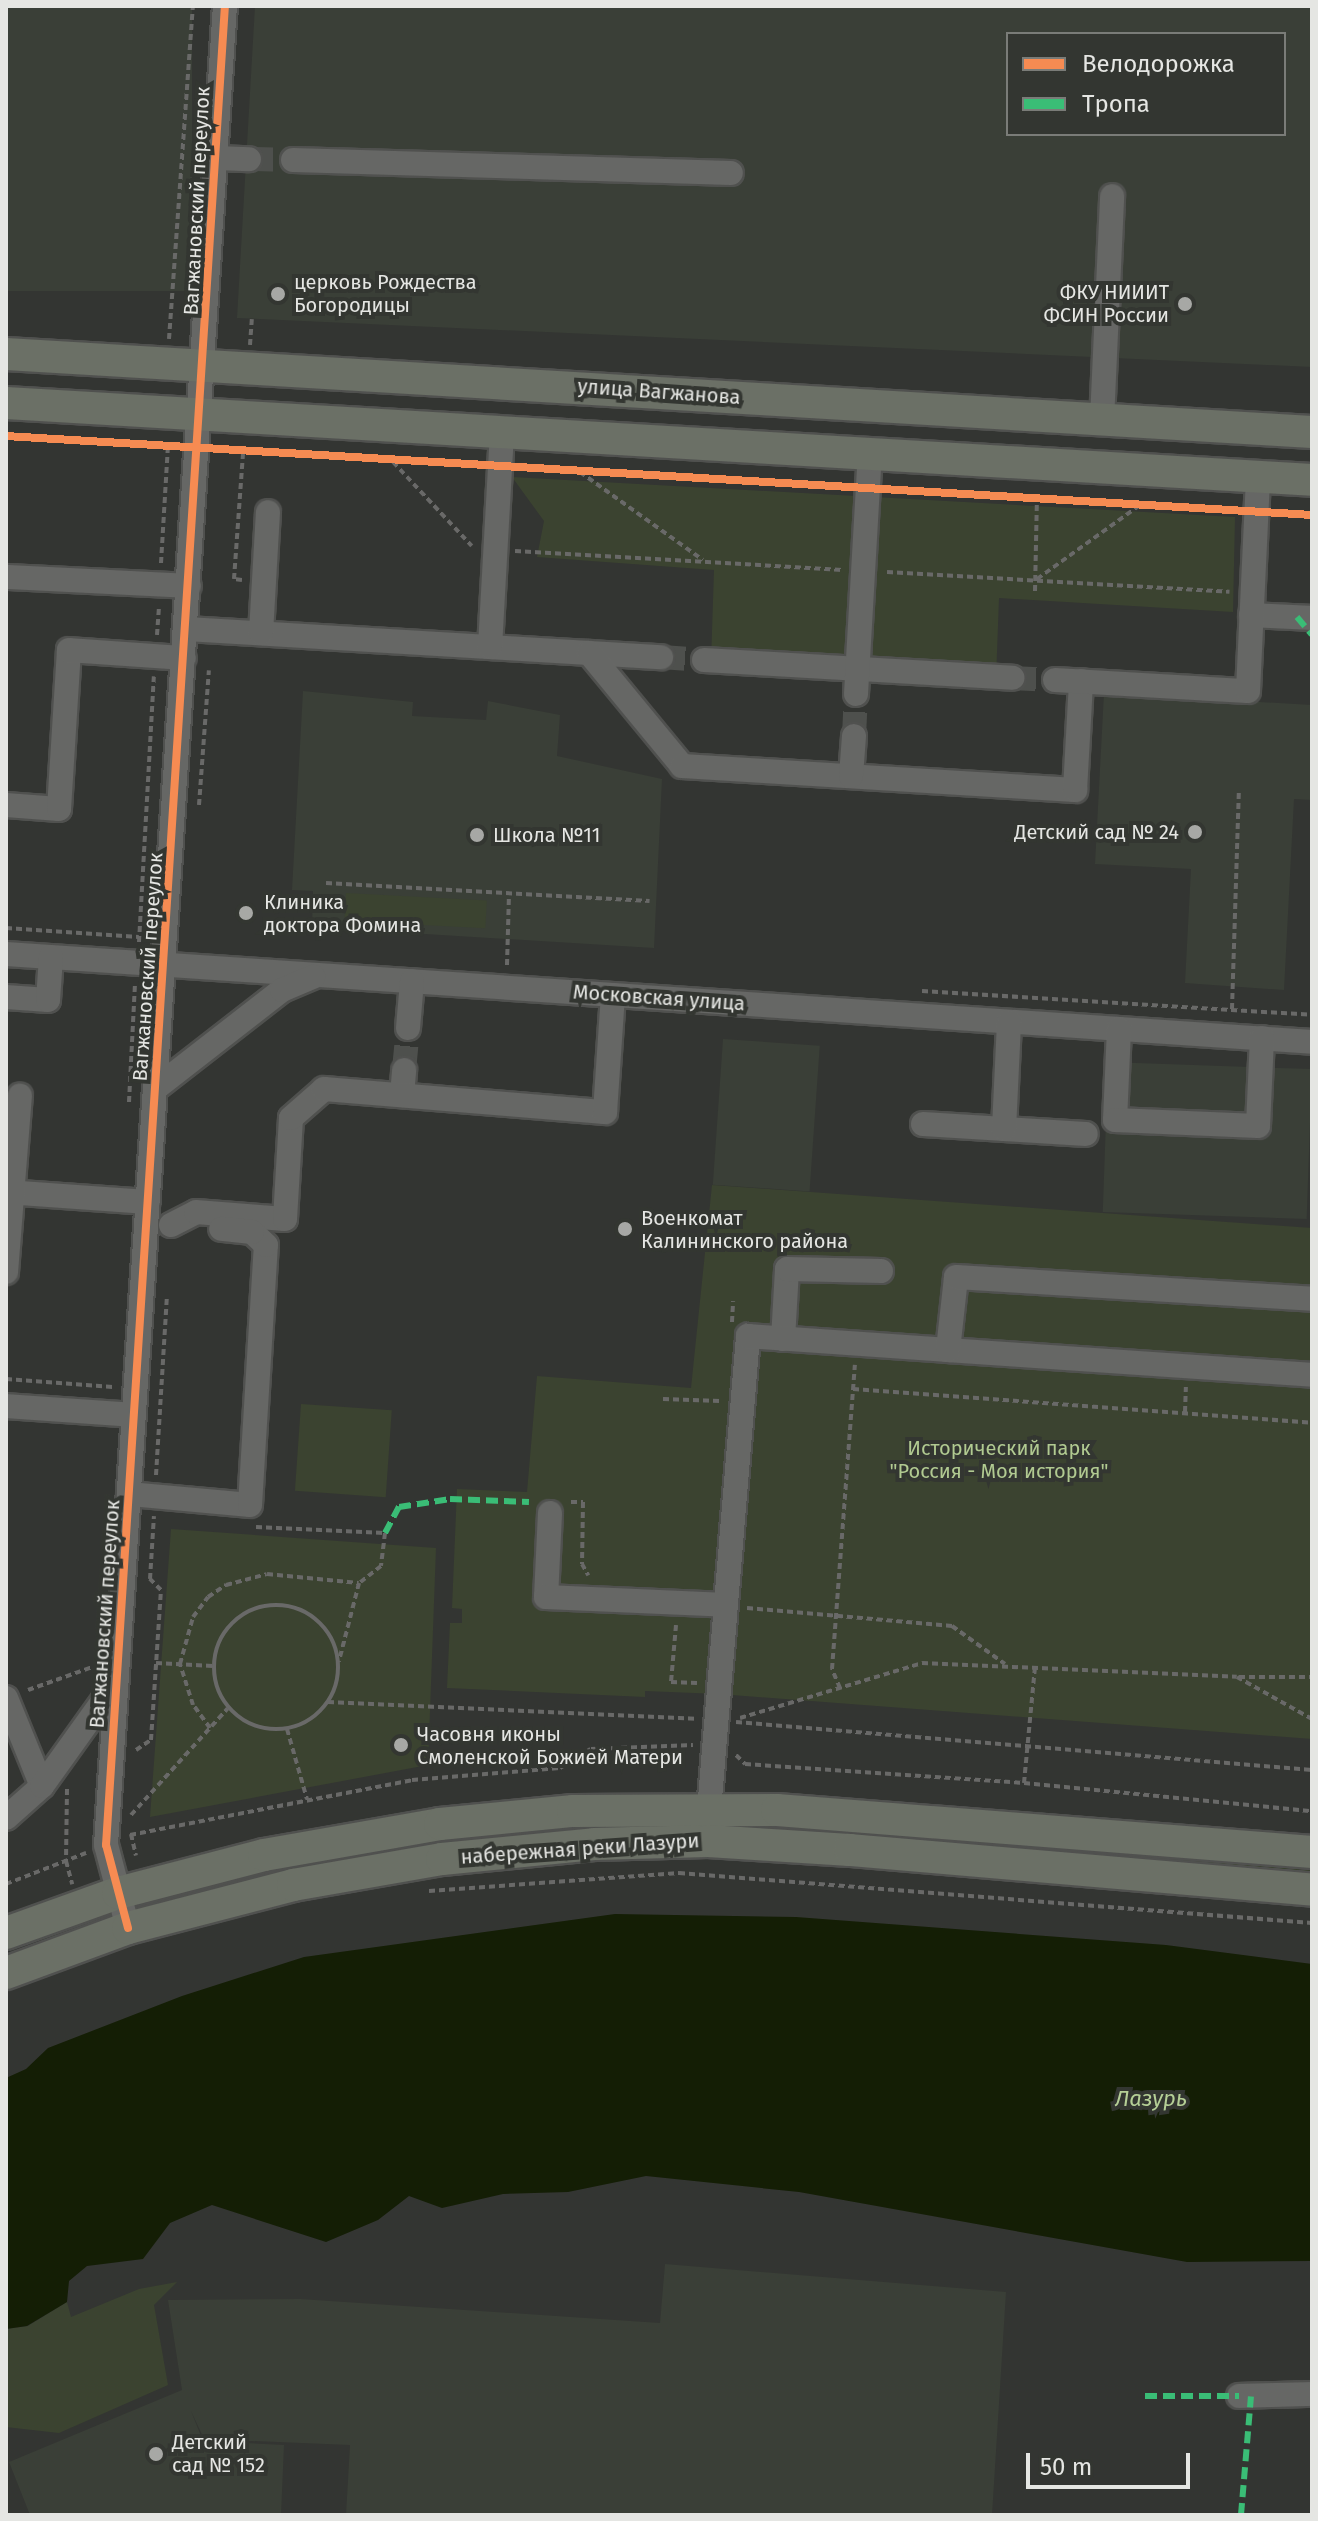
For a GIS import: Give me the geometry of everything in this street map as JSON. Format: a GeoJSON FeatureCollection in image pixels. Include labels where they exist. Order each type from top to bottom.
{"type":"FeatureCollection","features":[{"type":"Feature","properties":{"kind":"main road","name":"улица Вагжанова"},"geometry":{"type":"LineString","coordinates":[[6,354],[1312,432]]}},
{"type":"Feature","properties":{"kind":"main road"},"geometry":{"type":"LineString","coordinates":[[6,403],[1312,480]]}},
{"type":"Feature","properties":{"kind":"main road","name":"набережная реки Лазури"},"geometry":{"type":"LineString","coordinates":[[6,1933],[118,1893],[264,1855],[395,1830],[573,1811],[707,1807],[1312,1852]]}},
{"type":"Feature","properties":{"kind":"main road","name":"набережная реки Лазури"},"geometry":{"type":"LineString","coordinates":[[6,1973],[128,1928],[293,1885],[442,1859],[556,1847],[708,1841],[1312,1890]]}},
{"type":"Feature","properties":{"kind":"street","name":"Вагжановский переулок"},"geometry":{"type":"LineString","coordinates":[[128,1928],[106,1845],[129,1494],[122,1415],[155,1218],[156,1088],[225,6]]}},
{"type":"Feature","properties":{"kind":"street"},"geometry":{"type":"LineString","coordinates":[[216,158],[249,159]]}},
{"type":"Feature","properties":{"kind":"street"},"geometry":{"type":"LineString","coordinates":[[293,160],[731,173]]}},
{"type":"Feature","properties":{"kind":"street"},"geometry":{"type":"LineString","coordinates":[[1102,420],[1112,196]]}},
{"type":"Feature","properties":{"kind":"street"},"geometry":{"type":"LineString","coordinates":[[490,647],[502,433]]}},
{"type":"Feature","properties":{"kind":"street"},"geometry":{"type":"LineString","coordinates":[[856,694],[870,454]]}},
{"type":"Feature","properties":{"kind":"street"},"geometry":{"type":"LineString","coordinates":[[1055,680],[1248,691],[1258,476]]}},
{"type":"Feature","properties":{"kind":"street"},"geometry":{"type":"LineString","coordinates":[[261,633],[268,512]]}},
{"type":"Feature","properties":{"kind":"street"},"geometry":{"type":"LineString","coordinates":[[6,577],[189,586]]}},
{"type":"Feature","properties":{"kind":"street"},"geometry":{"type":"LineString","coordinates":[[1251,615],[1312,618]]}},
{"type":"Feature","properties":{"kind":"street"},"geometry":{"type":"LineString","coordinates":[[186,629],[661,657]]}},
{"type":"Feature","properties":{"kind":"street"},"geometry":{"type":"LineString","coordinates":[[6,805],[59,809],[69,650],[184,658]]}},
{"type":"Feature","properties":{"kind":"street"},"geometry":{"type":"LineString","coordinates":[[589,653],[682,766],[1075,790],[1081,681]]}},
{"type":"Feature","properties":{"kind":"street"},"geometry":{"type":"LineString","coordinates":[[704,660],[1012,678]]}},
{"type":"Feature","properties":{"kind":"street"},"geometry":{"type":"LineString","coordinates":[[851,776],[854,736]]}},
{"type":"Feature","properties":{"kind":"street","name":"Московская улица"},"geometry":{"type":"LineString","coordinates":[[6,954],[1312,1042]]}},
{"type":"Feature","properties":{"kind":"street"},"geometry":{"type":"LineString","coordinates":[[6,997],[48,1000],[51,957]]}},
{"type":"Feature","properties":{"kind":"street"},"geometry":{"type":"LineString","coordinates":[[156,1088],[282,990],[319,975]]}},
{"type":"Feature","properties":{"kind":"street"},"geometry":{"type":"LineString","coordinates":[[408,1028],[412,981]]}},
{"type":"Feature","properties":{"kind":"street"},"geometry":{"type":"LineString","coordinates":[[155,1218],[196,1212],[285,1219],[291,1118],[324,1089],[605,1112],[613,995]]}},
{"type":"Feature","properties":{"kind":"street"},"geometry":{"type":"LineString","coordinates":[[1004,1129],[1009,1022]]}},
{"type":"Feature","properties":{"kind":"street"},"geometry":{"type":"LineString","coordinates":[[1119,1029],[1115,1120],[1258,1126],[1262,1038]]}},
{"type":"Feature","properties":{"kind":"street"},"geometry":{"type":"LineString","coordinates":[[402,1095],[404,1070]]}},
{"type":"Feature","properties":{"kind":"street"},"geometry":{"type":"LineString","coordinates":[[6,1272],[9,1192],[20,1096]]}},
{"type":"Feature","properties":{"kind":"street"},"geometry":{"type":"LineString","coordinates":[[923,1124],[1086,1134]]}},
{"type":"Feature","properties":{"kind":"street"},"geometry":{"type":"LineString","coordinates":[[9,1192],[252,1232],[266,1245],[250,1505],[129,1494]]}},
{"type":"Feature","properties":{"kind":"street"},"geometry":{"type":"LineString","coordinates":[[783,1339],[787,1269],[881,1271]]}},
{"type":"Feature","properties":{"kind":"street"},"geometry":{"type":"LineString","coordinates":[[948,1350],[956,1277],[1312,1299]]}},
{"type":"Feature","properties":{"kind":"street"},"geometry":{"type":"LineString","coordinates":[[708,1841],[707,1807],[748,1336],[1312,1375]]}},
{"type":"Feature","properties":{"kind":"street"},"geometry":{"type":"LineString","coordinates":[[6,1406],[122,1415]]}},
{"type":"Feature","properties":{"kind":"street"},"geometry":{"type":"LineString","coordinates":[[553,1508],[546,1597],[726,1605]]}},
{"type":"Feature","properties":{"kind":"street"},"geometry":{"type":"LineString","coordinates":[[6,1818],[42,1786],[117,1682]]}},
{"type":"Feature","properties":{"kind":"street"},"geometry":{"type":"LineString","coordinates":[[6,1698],[42,1786]]}},
{"type":"Feature","properties":{"kind":"street"},"geometry":{"type":"LineString","coordinates":[[1239,2396],[1312,2394]]}},
{"type":"Feature","properties":{"kind":"path"},"geometry":{"type":"LineString","coordinates":[[169,339],[193,6]]}},
{"type":"Feature","properties":{"kind":"path"},"geometry":{"type":"LineString","coordinates":[[250,347],[252,319]]}},
{"type":"Feature","properties":{"kind":"path"},"geometry":{"type":"LineString","coordinates":[[6,436],[1312,515]]}},
{"type":"Feature","properties":{"kind":"path"},"geometry":{"type":"LineString","coordinates":[[243,436],[234,579],[264,581]]}},
{"type":"Feature","properties":{"kind":"path"},"geometry":{"type":"LineString","coordinates":[[129,1105],[168,446]]}},
{"type":"Feature","properties":{"kind":"path"},"geometry":{"type":"LineString","coordinates":[[392,460],[476,550],[495,550]]}},
{"type":"Feature","properties":{"kind":"path"},"geometry":{"type":"LineString","coordinates":[[580,472],[705,562]]}},
{"type":"Feature","properties":{"kind":"path"},"geometry":{"type":"LineString","coordinates":[[1035,591],[1037,499]]}},
{"type":"Feature","properties":{"kind":"path"},"geometry":{"type":"LineString","coordinates":[[1035,581],[1140,505]]}},
{"type":"Feature","properties":{"kind":"path"},"geometry":{"type":"LineString","coordinates":[[198,807],[209,670]]}},
{"type":"Feature","properties":{"kind":"path"},"geometry":{"type":"LineString","coordinates":[[1232,1009],[1239,791]]}},
{"type":"Feature","properties":{"kind":"path"},"geometry":{"type":"LineString","coordinates":[[326,883],[649,901]]}},
{"type":"Feature","properties":{"kind":"path"},"geometry":{"type":"LineString","coordinates":[[507,965],[509,894]]}},
{"type":"Feature","properties":{"kind":"path"},"geometry":{"type":"LineString","coordinates":[[133,1753],[151,1740],[161,1590],[150,1579],[167,1286]]}},
{"type":"Feature","properties":{"kind":"path"},"geometry":{"type":"LineString","coordinates":[[731,1330],[733,1301]]}},
{"type":"Feature","properties":{"kind":"path"},"geometry":{"type":"LineString","coordinates":[[839,1360],[871,1363]]}},
{"type":"Feature","properties":{"kind":"path"},"geometry":{"type":"LineString","coordinates":[[840,1688],[832,1669],[855,1362]]}},
{"type":"Feature","properties":{"kind":"path"},"geometry":{"type":"LineString","coordinates":[[113,1371],[113,1387],[122,1415]]}},
{"type":"Feature","properties":{"kind":"path"},"geometry":{"type":"LineString","coordinates":[[6,1379],[113,1387]]}},
{"type":"Feature","properties":{"kind":"path"},"geometry":{"type":"LineString","coordinates":[[1170,1384],[1186,1385],[1185,1412]]}},
{"type":"Feature","properties":{"kind":"path"},"geometry":{"type":"LineString","coordinates":[[853,1389],[1312,1423]]}},
{"type":"Feature","properties":{"kind":"path"},"geometry":{"type":"LineString","coordinates":[[663,1399],[727,1401]]}},
{"type":"Feature","properties":{"kind":"path"},"geometry":{"type":"LineString","coordinates":[[553,1508],[583,1502],[582,1564],[587,1575],[601,1578]]}},
{"type":"Feature","properties":{"kind":"path"},"geometry":{"type":"LineString","coordinates":[[230,1503],[250,1527],[385,1533],[381,1566],[359,1583],[339,1664],[328,1702],[310,1719],[287,1729],[266,1729],[228,1708],[213,1666],[218,1643],[232,1623],[251,1609],[275,1604],[299,1608],[319,1621],[333,1640],[339,1664]]}},
{"type":"Feature","properties":{"kind":"path"},"geometry":{"type":"LineString","coordinates":[[210,1728],[189,1697],[180,1664],[184,1639],[200,1607],[244,1577],[267,1574],[359,1583]]}},
{"type":"Feature","properties":{"kind":"path"},"geometry":{"type":"LineString","coordinates":[[726,1605],[952,1626],[1007,1666]]}},
{"type":"Feature","properties":{"kind":"path"},"geometry":{"type":"LineString","coordinates":[[676,1617],[671,1682],[704,1684]]}},
{"type":"Feature","properties":{"kind":"path"},"geometry":{"type":"LineString","coordinates":[[91,1680],[97,1649]]}},
{"type":"Feature","properties":{"kind":"path"},"geometry":{"type":"LineString","coordinates":[[156,1663],[213,1666]]}},
{"type":"Feature","properties":{"kind":"path"},"geometry":{"type":"LineString","coordinates":[[730,1721],[922,1663],[1237,1677],[1312,1677]]}},
{"type":"Feature","properties":{"kind":"path"},"geometry":{"type":"LineString","coordinates":[[6,1698],[96,1665]]}},
{"type":"Feature","properties":{"kind":"path"},"geometry":{"type":"LineString","coordinates":[[1024,1783],[1035,1667]]}},
{"type":"Feature","properties":{"kind":"path"},"geometry":{"type":"LineString","coordinates":[[1237,1677],[1312,1719]]}},
{"type":"Feature","properties":{"kind":"path"},"geometry":{"type":"LineString","coordinates":[[328,1702],[703,1719]]}},
{"type":"Feature","properties":{"kind":"path"},"geometry":{"type":"LineString","coordinates":[[130,1817],[228,1708]]}},
{"type":"Feature","properties":{"kind":"path"},"geometry":{"type":"LineString","coordinates":[[702,1729],[703,1708]]}},
{"type":"Feature","properties":{"kind":"path"},"geometry":{"type":"LineString","coordinates":[[730,1721],[1312,1770]]}},
{"type":"Feature","properties":{"kind":"path"},"geometry":{"type":"LineString","coordinates":[[730,1721],[730,1735]]}},
{"type":"Feature","properties":{"kind":"path"},"geometry":{"type":"LineString","coordinates":[[287,1729],[307,1799]]}},
{"type":"Feature","properties":{"kind":"path"},"geometry":{"type":"LineString","coordinates":[[131,1835],[412,1780],[560,1768],[591,1749],[690,1747],[702,1739]]}},
{"type":"Feature","properties":{"kind":"path"},"geometry":{"type":"LineString","coordinates":[[730,1749],[745,1764],[1024,1783],[1312,1811]]}},
{"type":"Feature","properties":{"kind":"path"},"geometry":{"type":"LineString","coordinates":[[68,1754],[66,1861],[72,1885]]}},
{"type":"Feature","properties":{"kind":"path"},"geometry":{"type":"LineString","coordinates":[[130,1804],[131,1835],[136,1855]]}},
{"type":"Feature","properties":{"kind":"path"},"geometry":{"type":"LineString","coordinates":[[6,1884],[90,1851]]}},
{"type":"Feature","properties":{"kind":"path"},"geometry":{"type":"LineString","coordinates":[[414,1893],[679,1873],[1312,1923]]}},
{"type":"Feature","properties":{"kind":"shaded area"},"geometry":{"type":"Polygon","coordinates":[[[6,6],[192,6],[192,291],[6,291],[6,6]]]}},
{"type":"Feature","properties":{"kind":"shaded area"},"geometry":{"type":"Polygon","coordinates":[[[255,6],[1312,6],[1312,367],[237,318],[255,6]]]}},
{"type":"Feature","properties":{"kind":"shaded area","name":"Школа №11"},"geometry":{"type":"Polygon","coordinates":[[[303,691],[413,702],[412,716],[486,720],[488,701],[560,715],[557,756],[662,779],[654,948],[312,927],[313,891],[292,890],[303,691]]]}},
{"type":"Feature","properties":{"kind":"shaded area","name":"Детский сад № 24"},"geometry":{"type":"Polygon","coordinates":[[[1104,693],[1312,705],[1312,800],[1294,799],[1284,990],[1185,983],[1191,869],[1095,864],[1104,693]]]}},
{"type":"Feature","properties":{"kind":"shaded area"},"geometry":{"type":"Polygon","coordinates":[[[723,1039],[820,1046],[810,1191],[713,1185],[723,1039]]]}},
{"type":"Feature","properties":{"kind":"shaded area"},"geometry":{"type":"Polygon","coordinates":[[[1108,1062],[1312,1069],[1307,1219],[1103,1212],[1108,1062]]]}},
{"type":"Feature","properties":{"kind":"shaded area"},"geometry":{"type":"Polygon","coordinates":[[[665,2264],[1006,2292],[992,2515],[346,2515],[350,2445],[204,2439],[191,2411],[203,2441],[284,2445],[281,2515],[30,2515],[9,2462],[182,2390],[168,2300],[300,2299],[660,2323],[665,2264]]]}},
{"type":"Feature","properties":{"kind":"green space"},"geometry":{"type":"Polygon","coordinates":[[[512,477],[1235,517],[1233,612],[999,598],[996,680],[711,662],[714,570],[537,557],[544,521],[512,477]]]}},
{"type":"Feature","properties":{"kind":"green space"},"geometry":{"type":"Polygon","coordinates":[[[346,893],[487,900],[485,928],[345,921],[346,893]]]}},
{"type":"Feature","properties":{"kind":"green space","name":"Исторический парк \"Россия - Моя история\""},"geometry":{"type":"Polygon","coordinates":[[[712,1185],[1312,1228],[1312,1739],[719,1694],[645,1691],[645,1697],[447,1688],[450,1623],[462,1623],[462,1609],[452,1608],[457,1489],[527,1492],[537,1376],[691,1388],[712,1185]]]}},
{"type":"Feature","properties":{"kind":"green space"},"geometry":{"type":"Polygon","coordinates":[[[301,1404],[392,1410],[386,1497],[295,1491],[301,1404]]]}},
{"type":"Feature","properties":{"kind":"green space"},"geometry":{"type":"Polygon","coordinates":[[[171,1529],[436,1548],[428,1765],[150,1817],[171,1529]]]}},
{"type":"Feature","properties":{"kind":"green space"},"geometry":{"type":"Polygon","coordinates":[[[713,1818],[1312,1870],[1311,1881],[712,1829],[713,1818]]]}},
{"type":"Feature","properties":{"kind":"green space"},"geometry":{"type":"Polygon","coordinates":[[[627,1822],[635,1824],[635,1832],[162,1906],[158,1894],[374,1846],[627,1822]]]}},
{"type":"Feature","properties":{"kind":"green space"},"geometry":{"type":"Polygon","coordinates":[[[177,2282],[154,2305],[168,2385],[59,2433],[6,2427],[6,2329],[28,2326],[67,2302],[71,2317],[139,2289],[177,2282]]]}},
{"type":"Feature","properties":{"kind":"water","name":"Лазурь"},"geometry":{"type":"Polygon","coordinates":[[[615,1914],[796,1917],[1166,1945],[1312,1964],[1312,2261],[1187,2262],[799,2192],[646,2176],[568,2192],[503,2194],[442,2208],[409,2196],[378,2220],[326,2242],[212,2205],[170,2223],[143,2259],[87,2266],[69,2281],[67,2302],[27,2326],[6,2329],[6,2078],[26,2069],[48,2048],[182,1996],[304,1957],[615,1914]]]}},
{"type":"Feature","properties":{"kind":"tunnel"},"geometry":{"type":"LineString","coordinates":[[249,159],[293,160]]}},
{"type":"Feature","properties":{"kind":"tunnel"},"geometry":{"type":"LineString","coordinates":[[661,657],[704,660]]}},
{"type":"Feature","properties":{"kind":"tunnel"},"geometry":{"type":"LineString","coordinates":[[1012,678],[1055,680]]}},
{"type":"Feature","properties":{"kind":"tunnel"},"geometry":{"type":"LineString","coordinates":[[854,736],[856,694]]}},
{"type":"Feature","properties":{"kind":"tunnel"},"geometry":{"type":"LineString","coordinates":[[404,1070],[408,1028]]}},
{"type":"Feature","properties":{"kind":"marked path"},"geometry":{"type":"LineString","coordinates":[[1297,617],[1312,635]]}},
{"type":"Feature","properties":{"kind":"marked path"},"geometry":{"type":"LineString","coordinates":[[385,1533],[399,1507],[450,1499],[529,1502]]}},
{"type":"Feature","properties":{"kind":"marked path"},"geometry":{"type":"LineString","coordinates":[[1145,2396],[1239,2396]]}},
{"type":"Feature","properties":{"kind":"marked path"},"geometry":{"type":"LineString","coordinates":[[1241,2515],[1251,2396]]}},
{"type":"Feature","properties":{"kind":"cycle path"},"geometry":{"type":"LineString","coordinates":[[128,1928],[106,1845],[225,6]]}},
{"type":"Feature","properties":{"kind":"cycle path"},"geometry":{"type":"LineString","coordinates":[[6,436],[1312,515]]}},
{"type":"Feature","properties":{"kind":"place","name":"церковь Рождества Богородицы"},"geometry":{"type":"Point","coordinates":[278,294]}},
{"type":"Feature","properties":{"kind":"place","name":"ФКУ НИИИТ ФСИН России"},"geometry":{"type":"Point","coordinates":[1185,304]}},
{"type":"Feature","properties":{"kind":"place","name":"Детский сад № 24"},"geometry":{"type":"Point","coordinates":[1195,832]}},
{"type":"Feature","properties":{"kind":"place","name":"Школа №11"},"geometry":{"type":"Point","coordinates":[477,835]}},
{"type":"Feature","properties":{"kind":"place","name":"Клиника доктора Фомина"},"geometry":{"type":"Point","coordinates":[246,913]}},
{"type":"Feature","properties":{"kind":"place","name":"Военкомат Калининского района"},"geometry":{"type":"Point","coordinates":[625,1229]}},
{"type":"Feature","properties":{"kind":"place","name":"Часовня иконы Смоленской Божией Матери"},"geometry":{"type":"Point","coordinates":[401,1745]}},
{"type":"Feature","properties":{"kind":"place","name":"Детский сад № 152"},"geometry":{"type":"Point","coordinates":[156,2454]}}]}
